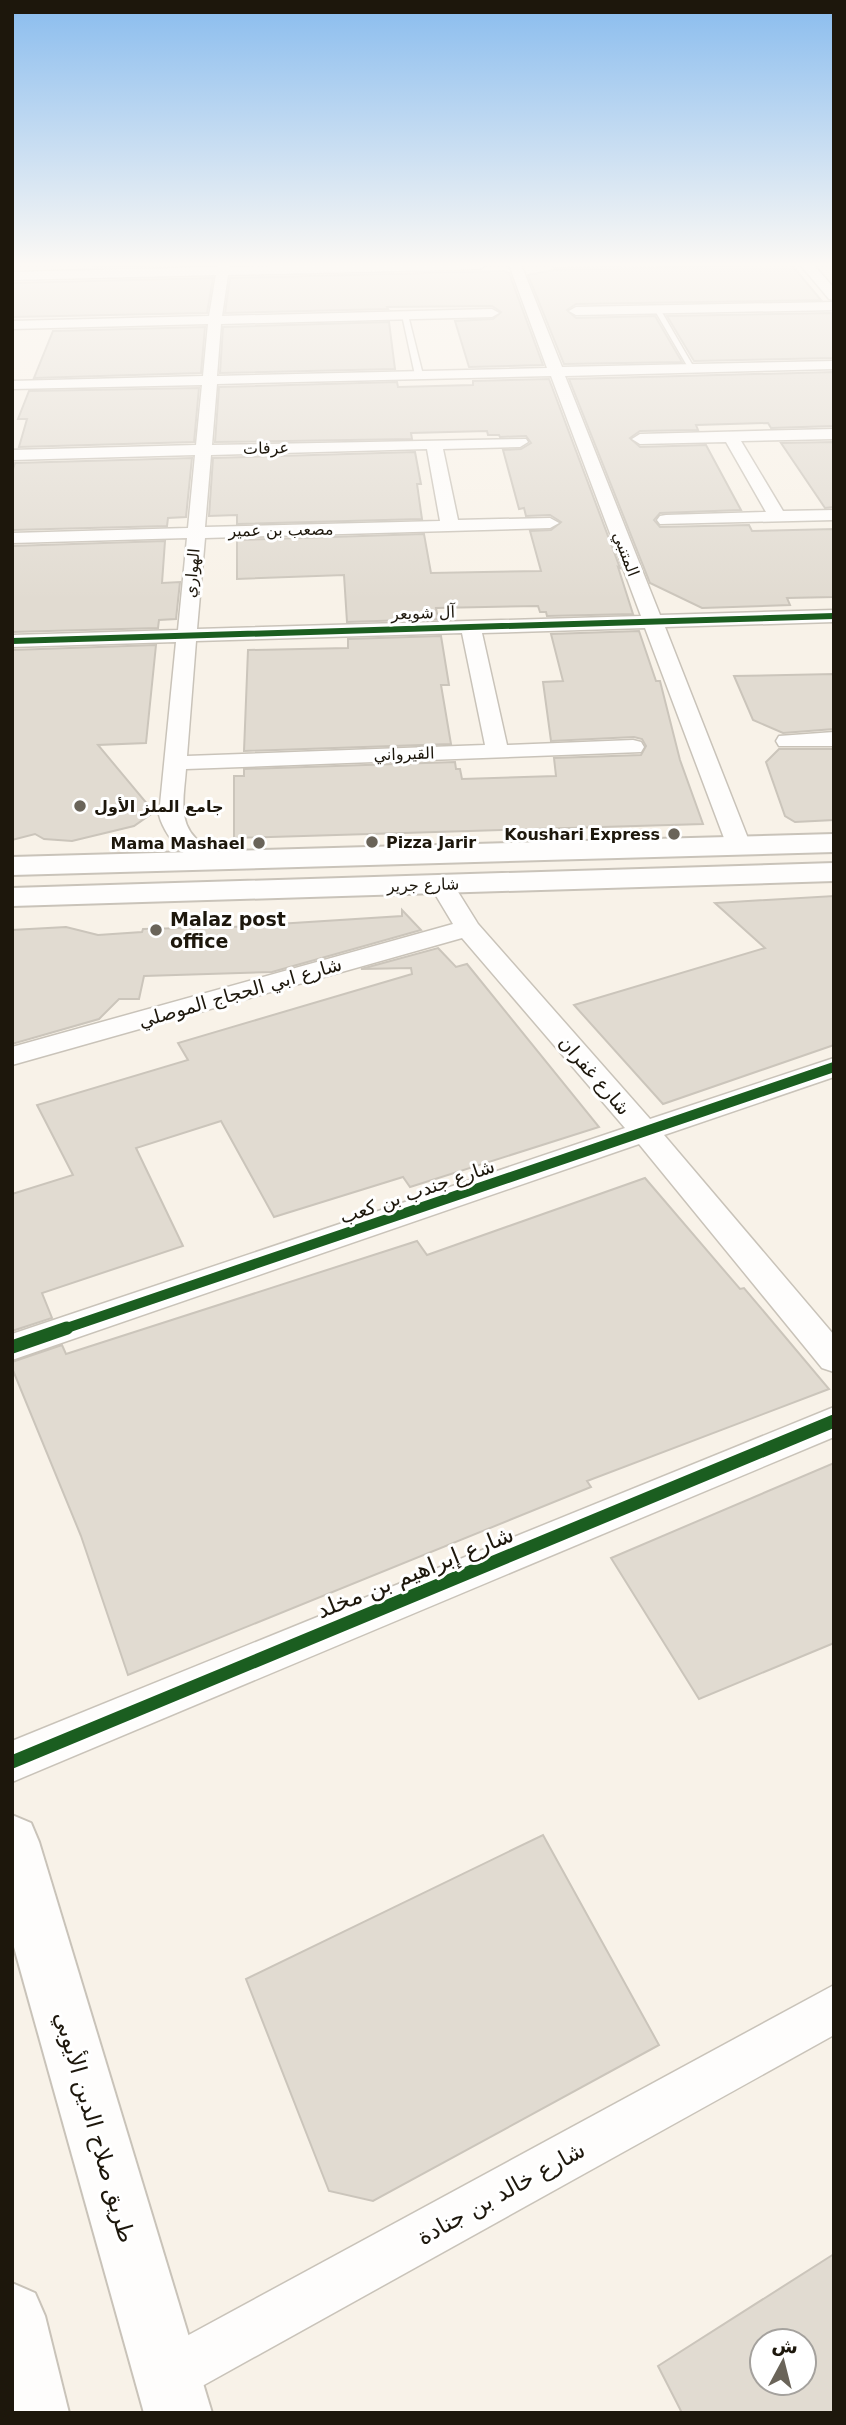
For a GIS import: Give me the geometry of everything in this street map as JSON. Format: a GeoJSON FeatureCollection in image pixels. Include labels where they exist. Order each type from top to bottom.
{"type":"FeatureCollection","features":[{"type":"Feature","properties":{"kind":"main road","name":"شارع جرير"},"geometry":{"type":"LineString","coordinates":[[12,866],[834,843]]}},
{"type":"Feature","properties":{"kind":"main road","name":"شارع جرير"},"geometry":{"type":"LineString","coordinates":[[12,897],[834,872]]}},
{"type":"Feature","properties":{"kind":"main road","name":"طريق صلاح الدين الأيوبي"},"geometry":{"type":"LineString","coordinates":[[12,1842],[172,2394]]}},
{"type":"Feature","properties":{"kind":"main road"},"geometry":{"type":"LineString","coordinates":[[12,2316],[35,2413]]}},
{"type":"Feature","properties":{"kind":"street","name":"الهواري"},"geometry":{"type":"LineString","coordinates":[[209,375],[175,763],[173,824],[184,841],[218,862]]}},
{"type":"Feature","properties":{"kind":"street"},"geometry":{"type":"LineString","coordinates":[[12,385],[412,375]]}},
{"type":"Feature","properties":{"kind":"street","name":"المتنبي"},"geometry":{"type":"LineString","coordinates":[[557,375],[738,846]]}},
{"type":"Feature","properties":{"kind":"street"},"geometry":{"type":"LineString","coordinates":[[640,439],[834,434]]}},
{"type":"Feature","properties":{"kind":"street"},"geometry":{"type":"LineString","coordinates":[[731,437],[778,517]]}},
{"type":"Feature","properties":{"kind":"street","name":"عرفات"},"geometry":{"type":"LineString","coordinates":[[12,455],[520,442]]}},
{"type":"Feature","properties":{"kind":"street"},"geometry":{"type":"LineString","coordinates":[[434,444],[450,526]]}},
{"type":"Feature","properties":{"kind":"street"},"geometry":{"type":"LineString","coordinates":[[666,520],[834,515]]}},
{"type":"Feature","properties":{"kind":"street","name":"مصعب بن عمير"},"geometry":{"type":"LineString","coordinates":[[12,538],[550,523]]}},
{"type":"Feature","properties":{"kind":"street","name":"آل شويعر"},"geometry":{"type":"LineString","coordinates":[[12,641],[834,616]]}},
{"type":"Feature","properties":{"kind":"street"},"geometry":{"type":"LineString","coordinates":[[471,628],[497,750]]}},
{"type":"Feature","properties":{"kind":"street"},"geometry":{"type":"LineString","coordinates":[[787,741],[834,739]]}},
{"type":"Feature","properties":{"kind":"street","name":"القيرواني"},"geometry":{"type":"LineString","coordinates":[[175,763],[633,747]]}},
{"type":"Feature","properties":{"kind":"street","name":"شارع غفران"},"geometry":{"type":"LineString","coordinates":[[441,884],[468,928],[645,1132],[834,1359]]}},
{"type":"Feature","properties":{"kind":"street","name":"شارع ابي الحجاج الموصلي"},"geometry":{"type":"LineString","coordinates":[[12,1056],[468,928]]}},
{"type":"Feature","properties":{"kind":"street","name":"شارع جندب بن كعب"},"geometry":{"type":"LineString","coordinates":[[12,1347],[834,1067]]}},
{"type":"Feature","properties":{"kind":"street","name":"شارع إبراهيم بن مخلد"},"geometry":{"type":"LineString","coordinates":[[12,1762],[834,1421]]}},
{"type":"Feature","properties":{"kind":"street","name":"شارع خالد بن جنادة"},"geometry":{"type":"LineString","coordinates":[[172,2394],[834,2010]]}},
{"type":"Feature","properties":{"kind":"building"},"geometry":{"type":"Polygon","coordinates":[[[35,375],[129,375],[34,378],[35,375]]]}},
{"type":"Feature","properties":{"kind":"building"},"geometry":{"type":"Polygon","coordinates":[[[834,375],[834,426],[771,428],[768,423],[696,425],[698,430],[640,431],[630,438],[640,447],[706,445],[741,510],[660,513],[654,520],[660,527],[749,525],[752,531],[834,529],[834,597],[787,598],[790,605],[702,608],[650,583],[569,379],[834,375]]]}},
{"type":"Feature","properties":{"kind":"building"},"geometry":{"type":"Polygon","coordinates":[[[549,379],[620,568],[618,567],[633,614],[547,616],[546,612],[540,612],[538,606],[436,608],[438,619],[347,622],[344,575],[237,579],[237,540],[424,534],[431,573],[541,571],[530,531],[551,530],[561,522],[550,515],[526,516],[524,508],[519,509],[503,450],[521,449],[531,443],[526,436],[500,437],[488,435],[487,431],[411,433],[412,439],[215,442],[219,387],[397,382],[398,387],[549,379]]]}},
{"type":"Feature","properties":{"kind":"building"},"geometry":{"type":"Polygon","coordinates":[[[199,388],[194,442],[19,447],[27,419],[18,419],[29,391],[199,388]]]}},
{"type":"Feature","properties":{"kind":"building"},"geometry":{"type":"Polygon","coordinates":[[[834,442],[834,507],[825,508],[781,443],[834,442]]]}},
{"type":"Feature","properties":{"kind":"building"},"geometry":{"type":"Polygon","coordinates":[[[415,452],[421,484],[417,484],[422,519],[237,524],[237,515],[209,516],[213,458],[415,452]]]}},
{"type":"Feature","properties":{"kind":"building"},"geometry":{"type":"Polygon","coordinates":[[[192,458],[186,517],[168,518],[167,526],[12,530],[12,472],[15,463],[192,458]]]}},
{"type":"Feature","properties":{"kind":"building"},"geometry":{"type":"Polygon","coordinates":[[[165,541],[162,583],[180,582],[176,619],[159,620],[158,628],[12,632],[12,546],[165,541]]]}},
{"type":"Feature","properties":{"kind":"building"},"geometry":{"type":"Polygon","coordinates":[[[639,631],[656,681],[660,681],[680,760],[703,824],[234,838],[234,776],[244,776],[244,769],[455,762],[462,779],[556,776],[554,758],[641,755],[646,746],[642,739],[634,737],[551,741],[543,682],[563,681],[551,634],[639,631]]]}},
{"type":"Feature","properties":{"kind":"building"},"geometry":{"type":"Polygon","coordinates":[[[441,636],[449,685],[441,685],[451,744],[244,751],[248,650],[348,648],[348,639],[441,636]]]}},
{"type":"Feature","properties":{"kind":"building"},"geometry":{"type":"Polygon","coordinates":[[[156,645],[146,743],[98,745],[154,812],[134,826],[72,841],[44,839],[35,834],[12,840],[12,650],[156,645]]]}},
{"type":"Feature","properties":{"kind":"building"},"geometry":{"type":"Polygon","coordinates":[[[834,674],[834,729],[783,733],[753,720],[734,676],[834,674]]]}},
{"type":"Feature","properties":{"kind":"building"},"geometry":{"type":"Polygon","coordinates":[[[779,749],[834,749],[834,820],[795,822],[785,816],[766,762],[779,749]]]}},
{"type":"Feature","properties":{"kind":"building"},"geometry":{"type":"Polygon","coordinates":[[[834,896],[834,1045],[663,1104],[574,1005],[765,948],[715,903],[834,896]]]}},
{"type":"Feature","properties":{"kind":"building"},"geometry":{"type":"Polygon","coordinates":[[[402,910],[421,930],[272,972],[144,976],[139,999],[119,999],[99,1019],[12,1044],[12,930],[66,927],[98,935],[142,932],[143,929],[232,927],[402,916],[402,910]]]}},
{"type":"Feature","properties":{"kind":"building"},"geometry":{"type":"Polygon","coordinates":[[[438,948],[456,967],[467,964],[599,1127],[410,1187],[403,1177],[274,1217],[221,1121],[136,1148],[183,1246],[42,1293],[52,1318],[12,1331],[12,1194],[73,1175],[37,1105],[188,1060],[178,1043],[412,974],[411,968],[361,969],[438,948]]]}},
{"type":"Feature","properties":{"kind":"building"},"geometry":{"type":"Polygon","coordinates":[[[645,1178],[740,1289],[744,1288],[829,1389],[587,1481],[591,1487],[128,1675],[81,1536],[12,1368],[12,1362],[62,1345],[66,1354],[417,1241],[427,1255],[645,1178]]]}},
{"type":"Feature","properties":{"kind":"building"},"geometry":{"type":"Polygon","coordinates":[[[834,1463],[834,1643],[699,1699],[611,1558],[834,1463]]]}},
{"type":"Feature","properties":{"kind":"building"},"geometry":{"type":"Polygon","coordinates":[[[543,1835],[659,2045],[373,2201],[329,2191],[246,1979],[543,1835]]]}},
{"type":"Feature","properties":{"kind":"building"},"geometry":{"type":"Polygon","coordinates":[[[834,2254],[834,2413],[682,2413],[658,2366],[834,2254]]]}},
{"type":"Feature","properties":{"kind":"cycle path"},"geometry":{"type":"LineString","coordinates":[[12,641],[834,616]]}},
{"type":"Feature","properties":{"kind":"cycle path"},"geometry":{"type":"LineString","coordinates":[[12,1347],[834,1067]]}},
{"type":"Feature","properties":{"kind":"cycle path"},"geometry":{"type":"LineString","coordinates":[[12,1762],[834,1421]]}},
{"type":"Feature","properties":{"kind":"place","name":"جامع الملز الأول"},"geometry":{"type":"Point","coordinates":[80,806]}},
{"type":"Feature","properties":{"kind":"place","name":"Koushari Express"},"geometry":{"type":"Point","coordinates":[674,834]}},
{"type":"Feature","properties":{"kind":"place","name":"Pizza Jarir"},"geometry":{"type":"Point","coordinates":[372,842]}},
{"type":"Feature","properties":{"kind":"place","name":"Mama Mashael"},"geometry":{"type":"Point","coordinates":[259,843]}},
{"type":"Feature","properties":{"kind":"place","name":"Malaz post office"},"geometry":{"type":"Point","coordinates":[156,930]}}]}
